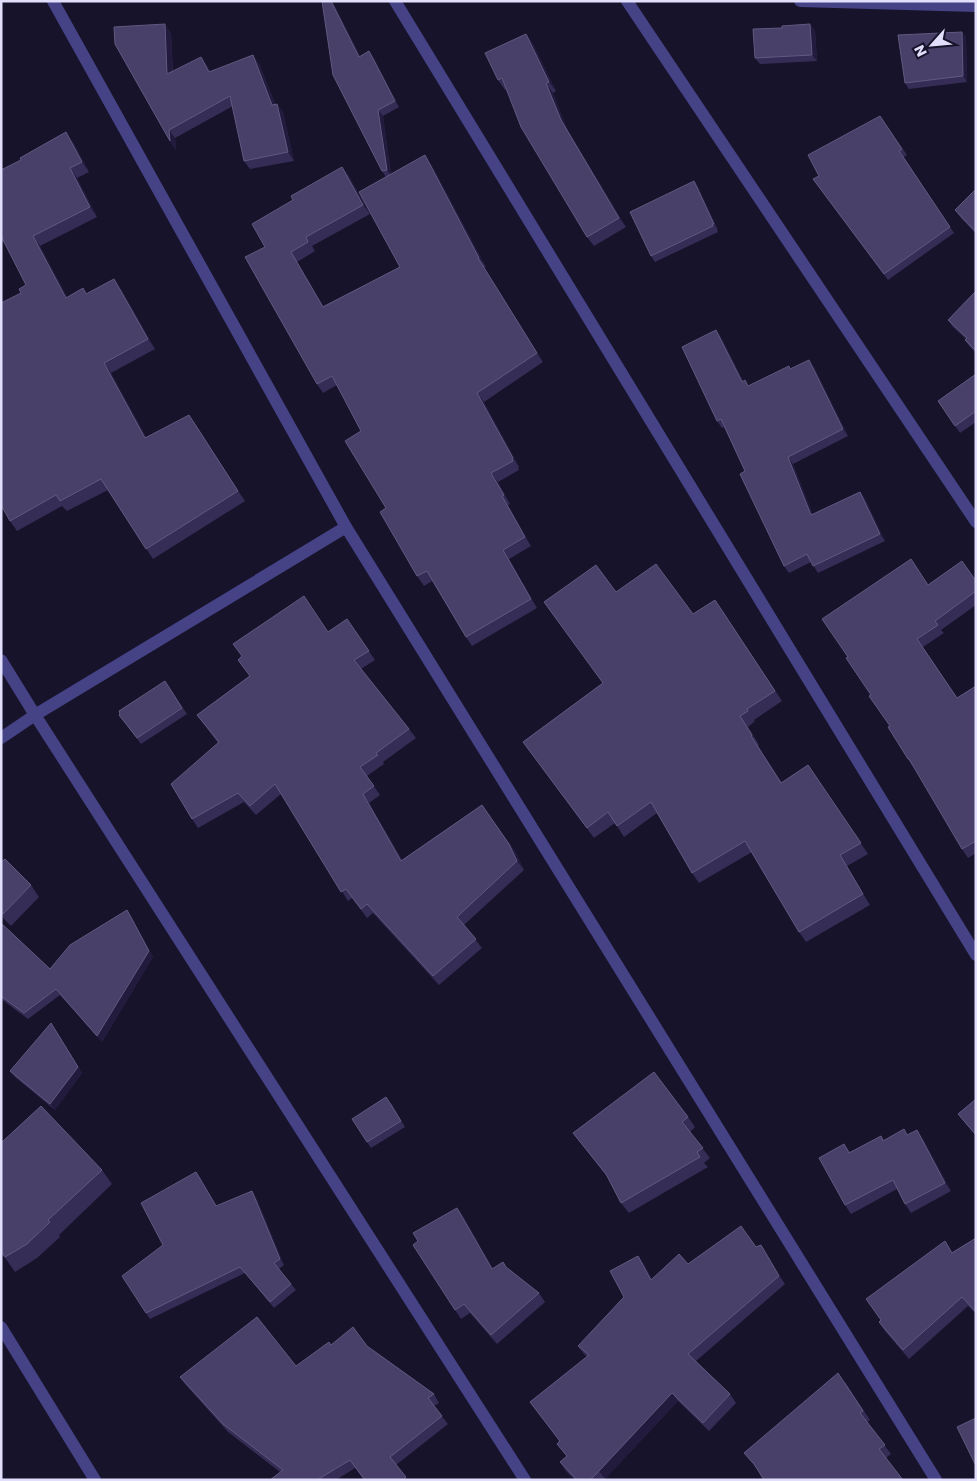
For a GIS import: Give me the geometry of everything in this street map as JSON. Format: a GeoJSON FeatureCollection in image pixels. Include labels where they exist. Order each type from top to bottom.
{"type":"FeatureCollection","features":[{"type":"Feature","properties":{"kind":"street"},"geometry":{"type":"LineString","coordinates":[[53,1],[346,527],[936,1480]]}},
{"type":"Feature","properties":{"kind":"street"},"geometry":{"type":"LineString","coordinates":[[395,1],[976,954]]}},
{"type":"Feature","properties":{"kind":"street"},"geometry":{"type":"LineString","coordinates":[[627,1],[976,522]]}},
{"type":"Feature","properties":{"kind":"street"},"geometry":{"type":"LineString","coordinates":[[800,1],[976,6]]}},
{"type":"Feature","properties":{"kind":"street"},"geometry":{"type":"LineString","coordinates":[[1,738],[35,715],[346,527]]}},
{"type":"Feature","properties":{"kind":"street"},"geometry":{"type":"LineString","coordinates":[[1,660],[525,1480]]}},
{"type":"Feature","properties":{"kind":"street"},"geometry":{"type":"LineString","coordinates":[[1,1327],[95,1480]]}},
{"type":"Feature","properties":{"kind":"building"},"geometry":{"type":"Polygon","coordinates":[[[322,1],[331,1],[359,57],[369,51],[395,101],[378,110],[387,170],[382,171],[333,75],[322,1]]]}},
{"type":"Feature","properties":{"kind":"building"},"geometry":{"type":"Polygon","coordinates":[[[165,24],[167,74],[201,57],[209,72],[253,55],[272,105],[277,104],[288,152],[244,161],[230,96],[169,130],[170,141],[115,44],[114,27],[165,24]]]}},
{"type":"Feature","properties":{"kind":"building"},"geometry":{"type":"Polygon","coordinates":[[[810,24],[812,55],[755,58],[753,29],[782,28],[782,26],[810,24]]]}},
{"type":"Feature","properties":{"kind":"building"},"geometry":{"type":"Polygon","coordinates":[[[962,32],[963,76],[905,83],[898,35],[962,32]]]}},
{"type":"Feature","properties":{"kind":"building"},"geometry":{"type":"Polygon","coordinates":[[[526,34],[549,82],[546,83],[561,120],[619,218],[587,237],[521,127],[502,78],[498,80],[485,53],[526,34]]]}},
{"type":"Feature","properties":{"kind":"building"},"geometry":{"type":"Polygon","coordinates":[[[880,116],[902,149],[899,151],[950,227],[884,274],[813,179],[819,176],[808,155],[880,116]]]}},
{"type":"Feature","properties":{"kind":"building"},"geometry":{"type":"Polygon","coordinates":[[[66,132],[82,162],[70,168],[90,207],[33,236],[66,298],[83,288],[86,294],[114,279],[148,339],[104,363],[145,438],[189,415],[238,491],[146,549],[101,479],[60,501],[56,495],[10,521],[1,505],[1,303],[21,293],[19,289],[26,285],[1,236],[1,170],[66,132]]]}},
{"type":"Feature","properties":{"kind":"building"},"geometry":{"type":"Polygon","coordinates":[[[425,155],[478,258],[537,353],[477,393],[513,458],[513,461],[491,473],[525,537],[503,550],[531,599],[466,637],[427,571],[417,576],[380,512],[386,508],[345,441],[361,431],[332,376],[317,384],[245,257],[265,247],[252,224],[293,200],[291,196],[342,167],[363,205],[306,237],[308,242],[291,252],[323,307],[400,267],[359,192],[425,155]]]}},
{"type":"Feature","properties":{"kind":"building"},"geometry":{"type":"Polygon","coordinates":[[[694,181],[714,224],[712,224],[713,226],[651,256],[630,212],[694,181]]]}},
{"type":"Feature","properties":{"kind":"building"},"geometry":{"type":"Polygon","coordinates":[[[976,189],[976,232],[955,210],[976,189]]]}},
{"type":"Feature","properties":{"kind":"building"},"geometry":{"type":"Polygon","coordinates":[[[976,291],[976,351],[965,340],[967,338],[948,320],[976,291]]]}},
{"type":"Feature","properties":{"kind":"building"},"geometry":{"type":"Polygon","coordinates":[[[716,330],[742,382],[745,380],[748,386],[789,366],[790,369],[809,360],[843,429],[788,457],[811,515],[860,492],[880,534],[813,566],[807,554],[784,566],[740,474],[745,471],[721,419],[717,421],[682,347],[716,330]]]}},
{"type":"Feature","properties":{"kind":"building"},"geometry":{"type":"Polygon","coordinates":[[[976,374],[976,411],[955,426],[938,401],[976,374]]]}},
{"type":"Feature","properties":{"kind":"building"},"geometry":{"type":"Polygon","coordinates":[[[911,559],[928,585],[962,561],[976,581],[976,591],[935,621],[938,625],[917,639],[957,698],[976,686],[976,841],[962,849],[888,727],[890,726],[846,658],[848,657],[822,619],[911,559]]]}},
{"type":"Feature","properties":{"kind":"building"},"geometry":{"type":"Polygon","coordinates":[[[656,564],[693,614],[715,600],[775,691],[747,709],[748,711],[740,716],[781,783],[808,765],[861,843],[840,855],[863,894],[799,932],[745,841],[692,873],[651,802],[617,826],[608,812],[587,828],[523,742],[603,683],[544,602],[596,565],[616,592],[656,564]]]}},
{"type":"Feature","properties":{"kind":"building"},"geometry":{"type":"Polygon","coordinates":[[[304,596],[328,632],[347,619],[369,651],[354,660],[409,729],[376,753],[378,755],[360,767],[374,786],[363,794],[401,861],[482,805],[509,844],[517,861],[457,917],[476,939],[433,976],[367,904],[361,909],[346,889],[341,892],[275,784],[250,806],[238,793],[192,819],[171,784],[219,742],[197,715],[250,676],[238,660],[242,656],[233,644],[304,596]]]}},
{"type":"Feature","properties":{"kind":"building"},"geometry":{"type":"Polygon","coordinates":[[[165,681],[182,708],[137,738],[119,715],[119,711],[165,681]]]}},
{"type":"Feature","properties":{"kind":"building"},"geometry":{"type":"Polygon","coordinates":[[[5,859],[31,885],[3,914],[1,912],[1,862],[5,859]]]}},
{"type":"Feature","properties":{"kind":"building"},"geometry":{"type":"Polygon","coordinates":[[[127,910],[149,951],[97,1036],[56,989],[24,1013],[1,996],[1,923],[50,969],[70,945],[127,910]]]}},
{"type":"Feature","properties":{"kind":"building"},"geometry":{"type":"Polygon","coordinates":[[[51,1023],[78,1067],[50,1104],[10,1071],[51,1023]]]}},
{"type":"Feature","properties":{"kind":"building"},"geometry":{"type":"Polygon","coordinates":[[[654,1072],[688,1117],[682,1122],[703,1148],[697,1152],[700,1157],[621,1203],[606,1174],[573,1133],[654,1072]]]}},
{"type":"Feature","properties":{"kind":"building"},"geometry":{"type":"Polygon","coordinates":[[[386,1097],[401,1121],[367,1142],[352,1119],[386,1097]]]}},
{"type":"Feature","properties":{"kind":"building"},"geometry":{"type":"Polygon","coordinates":[[[976,1099],[976,1135],[958,1114],[976,1099]]]}},
{"type":"Feature","properties":{"kind":"building"},"geometry":{"type":"Polygon","coordinates":[[[41,1106],[102,1170],[48,1220],[50,1222],[27,1244],[5,1257],[1,1252],[1,1143],[41,1106]]]}},
{"type":"Feature","properties":{"kind":"building"},"geometry":{"type":"Polygon","coordinates":[[[904,1129],[907,1135],[917,1130],[945,1183],[905,1204],[893,1180],[845,1205],[819,1158],[844,1144],[849,1153],[881,1136],[883,1141],[904,1129]]]}},
{"type":"Feature","properties":{"kind":"building"},"geometry":{"type":"Polygon","coordinates":[[[196,1172],[216,1206],[252,1191],[280,1259],[274,1263],[291,1284],[270,1302],[240,1267],[146,1313],[122,1276],[163,1245],[141,1203],[196,1172]]]}},
{"type":"Feature","properties":{"kind":"building"},"geometry":{"type":"Polygon","coordinates":[[[457,1208],[492,1269],[503,1262],[506,1267],[539,1293],[491,1335],[464,1304],[455,1310],[413,1245],[418,1241],[413,1233],[457,1208]]]}},
{"type":"Feature","properties":{"kind":"building"},"geometry":{"type":"Polygon","coordinates":[[[741,1226],[756,1247],[761,1245],[779,1276],[688,1354],[730,1394],[703,1423],[672,1393],[590,1480],[577,1480],[560,1462],[567,1456],[557,1444],[560,1441],[530,1402],[589,1355],[578,1346],[624,1297],[610,1271],[638,1256],[651,1280],[679,1254],[688,1264],[741,1226]]]}},
{"type":"Feature","properties":{"kind":"building"},"geometry":{"type":"Polygon","coordinates":[[[976,1238],[976,1312],[962,1297],[903,1350],[879,1322],[881,1320],[866,1299],[945,1241],[952,1253],[976,1238]]]}},
{"type":"Feature","properties":{"kind":"building"},"geometry":{"type":"Polygon","coordinates":[[[257,1317],[296,1366],[329,1342],[331,1345],[353,1327],[367,1346],[434,1394],[428,1398],[442,1416],[390,1457],[406,1477],[403,1480],[365,1480],[350,1460],[317,1480],[270,1480],[283,1470],[223,1424],[180,1377],[257,1317]]]}},
{"type":"Feature","properties":{"kind":"building"},"geometry":{"type":"Polygon","coordinates":[[[838,1373],[863,1411],[860,1413],[885,1445],[879,1449],[903,1480],[764,1480],[744,1453],[838,1373]]]}},
{"type":"Feature","properties":{"kind":"building"},"geometry":{"type":"Polygon","coordinates":[[[976,1418],[976,1466],[957,1427],[976,1418]]]}}]}
